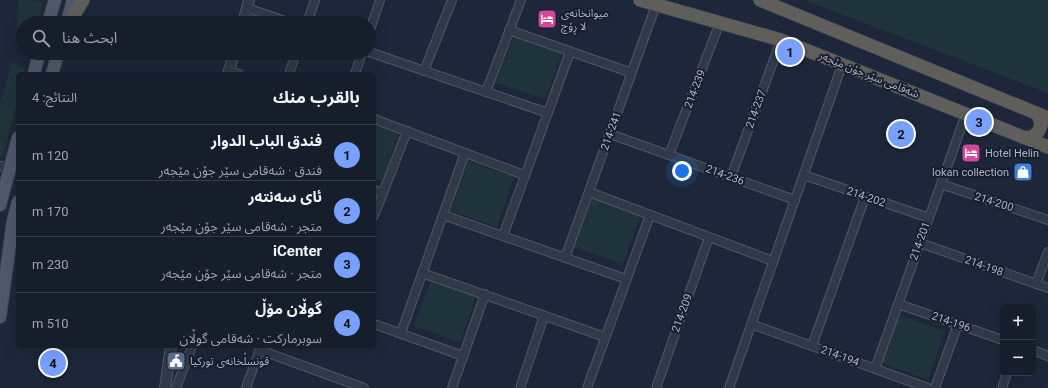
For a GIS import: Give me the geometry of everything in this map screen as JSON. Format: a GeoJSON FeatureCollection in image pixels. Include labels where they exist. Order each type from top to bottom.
{"type":"FeatureCollection","features":[{"type":"Feature","properties":{"kind":"highway"},"geometry":{"type":"LineString","coordinates":[[73,16],[83,0]]}},
{"type":"Feature","properties":{"kind":"highway","name":"شەقامی سێر جۆن مێجەر"},"geometry":{"type":"LineString","coordinates":[[640,0],[781,40],[1048,147]]}},
{"type":"Feature","properties":{"kind":"highway"},"geometry":{"type":"LineString","coordinates":[[760,0],[1043,116],[1038,133],[1031,137],[1023,137]]}},
{"type":"Feature","properties":{"kind":"main road"},"geometry":{"type":"LineString","coordinates":[[50,16],[55,0]]}},
{"type":"Feature","properties":{"kind":"main road"},"geometry":{"type":"LineString","coordinates":[[70,16],[74,0]]}},
{"type":"Feature","properties":{"kind":"main road"},"geometry":{"type":"LineString","coordinates":[[34,72],[37,60]]}},
{"type":"Feature","properties":{"kind":"main road"},"geometry":{"type":"LineString","coordinates":[[53,72],[56,60]]}},
{"type":"Feature","properties":{"kind":"main road"},"geometry":{"type":"LineString","coordinates":[[0,205],[5,167],[16,142]]}},
{"type":"Feature","properties":{"kind":"main road"},"geometry":{"type":"LineString","coordinates":[[0,317],[13,220],[16,209]]}},
{"type":"Feature","properties":{"kind":"street"},"geometry":{"type":"LineString","coordinates":[[309,16],[315,0]]}},
{"type":"Feature","properties":{"kind":"street"},"geometry":{"type":"LineString","coordinates":[[375,16],[380,0]]}},
{"type":"Feature","properties":{"kind":"street"},"geometry":{"type":"LineString","coordinates":[[424,71],[452,0]]}},
{"type":"Feature","properties":{"kind":"street"},"geometry":{"type":"LineString","coordinates":[[486,92],[521,0]]}},
{"type":"Feature","properties":{"kind":"street"},"geometry":{"type":"LineString","coordinates":[[245,16],[248,4],[275,16]]}},
{"type":"Feature","properties":{"kind":"street","name":"214-241"},"geometry":{"type":"LineString","coordinates":[[565,258],[656,5]]}},
{"type":"Feature","properties":{"kind":"street","name":"214-239"},"geometry":{"type":"LineString","coordinates":[[670,155],[720,22]]}},
{"type":"Feature","properties":{"kind":"street"},"geometry":{"type":"LineString","coordinates":[[509,30],[632,73]]}},
{"type":"Feature","properties":{"kind":"street","name":"214-237"},"geometry":{"type":"LineString","coordinates":[[731,177],[781,40]]}},
{"type":"Feature","properties":{"kind":"street"},"geometry":{"type":"LineString","coordinates":[[503,236],[570,52]]}},
{"type":"Feature","properties":{"kind":"street"},"geometry":{"type":"LineString","coordinates":[[376,54],[548,113]]}},
{"type":"Feature","properties":{"kind":"street"},"geometry":{"type":"LineString","coordinates":[[232,72],[233,60]]}},
{"type":"Feature","properties":{"kind":"street"},"geometry":{"type":"LineString","coordinates":[[290,72],[294,60]]}},
{"type":"Feature","properties":{"kind":"street"},"geometry":{"type":"LineString","coordinates":[[356,72],[360,60]]}},
{"type":"Feature","properties":{"kind":"street"},"geometry":{"type":"LineString","coordinates":[[732,387],[751,324],[842,65]]}},
{"type":"Feature","properties":{"kind":"street","name":"214-201"},"geometry":{"type":"LineString","coordinates":[[875,369],[966,114]]}},
{"type":"Feature","properties":{"kind":"street"},"geometry":{"type":"LineString","coordinates":[[376,120],[524,175]]}},
{"type":"Feature","properties":{"kind":"street"},"geometry":{"type":"LineString","coordinates":[[376,204],[378,192],[407,131]]}},
{"type":"Feature","properties":{"kind":"street","name":"214-236"},"geometry":{"type":"LineString","coordinates":[[610,134],[795,200]]}},
{"type":"Feature","properties":{"kind":"street"},"geometry":{"type":"LineString","coordinates":[[401,333],[466,153]]}},
{"type":"Feature","properties":{"kind":"street","name":"214-202"},"geometry":{"type":"LineString","coordinates":[[804,175],[929,218]]}},
{"type":"Feature","properties":{"kind":"street","name":"214-200"},"geometry":{"type":"LineString","coordinates":[[941,184],[1048,220]]}},
{"type":"Feature","properties":{"kind":"street"},"geometry":{"type":"LineString","coordinates":[[589,192],[773,261]]}},
{"type":"Feature","properties":{"kind":"street"},"geometry":{"type":"LineString","coordinates":[[812,346],[865,197]]}},
{"type":"Feature","properties":{"kind":"street"},"geometry":{"type":"LineString","coordinates":[[443,215],[626,279]]}},
{"type":"Feature","properties":{"kind":"street"},"geometry":{"type":"LineString","coordinates":[[587,388],[650,215]]}},
{"type":"Feature","properties":{"kind":"street","name":"214-209"},"geometry":{"type":"LineString","coordinates":[[656,388],[709,238]]}},
{"type":"Feature","properties":{"kind":"street","name":"214-198"},"geometry":{"type":"LineString","coordinates":[[920,243],[1048,288]]}},
{"type":"Feature","properties":{"kind":"street"},"geometry":{"type":"LineString","coordinates":[[1036,284],[1048,252]]}},
{"type":"Feature","properties":{"kind":"street"},"geometry":{"type":"LineString","coordinates":[[422,273],[605,337]]}},
{"type":"Feature","properties":{"kind":"street"},"geometry":{"type":"LineString","coordinates":[[452,388],[485,294]]}},
{"type":"Feature","properties":{"kind":"street","name":"214-196"},"geometry":{"type":"LineString","coordinates":[[898,304],[1000,339]]}},
{"type":"Feature","properties":{"kind":"street"},"geometry":{"type":"LineString","coordinates":[[520,388],[544,316]]}},
{"type":"Feature","properties":{"kind":"street","name":"214-194"},"geometry":{"type":"LineString","coordinates":[[751,324],[928,388]]}},
{"type":"Feature","properties":{"kind":"street"},"geometry":{"type":"LineString","coordinates":[[935,388],[958,324]]}},
{"type":"Feature","properties":{"kind":"street"},"geometry":{"type":"LineString","coordinates":[[376,325],[463,356]]}},
{"type":"Feature","properties":{"kind":"street"},"geometry":{"type":"LineString","coordinates":[[166,388],[171,348]]}},
{"type":"Feature","properties":{"kind":"street"},"geometry":{"type":"LineString","coordinates":[[176,388],[191,348]]}},
{"type":"Feature","properties":{"kind":"street"},"geometry":{"type":"LineString","coordinates":[[246,388],[260,348],[364,388]]}},
{"type":"Feature","properties":{"kind":"street"},"geometry":{"type":"LineString","coordinates":[[1036,351],[1048,356]]}},
{"type":"Feature","properties":{"kind":"street"},"geometry":{"type":"LineString","coordinates":[[1002,388],[1006,376]]}},
{"type":"Feature","properties":{"kind":"green space"},"geometry":{"type":"Polygon","coordinates":[[[18,0],[44,1],[40,16],[17,16],[18,0]]]}},
{"type":"Feature","properties":{"kind":"green space"},"geometry":{"type":"Polygon","coordinates":[[[804,0],[1048,0],[1048,93],[804,0]]]}},
{"type":"Feature","properties":{"kind":"green space"},"geometry":{"type":"Polygon","coordinates":[[[514,35],[562,53],[545,99],[496,83],[514,35]]]}},
{"type":"Feature","properties":{"kind":"green space"},"geometry":{"type":"Polygon","coordinates":[[[12,61],[25,69],[24,72],[16,72],[16,105],[3,157],[0,156],[0,105],[12,61]]]}},
{"type":"Feature","properties":{"kind":"green space"},"geometry":{"type":"Polygon","coordinates":[[[376,124],[399,131],[383,181],[376,179],[376,124]]]}},
{"type":"Feature","properties":{"kind":"green space"},"geometry":{"type":"Polygon","coordinates":[[[468,161],[514,177],[497,227],[451,211],[468,161]]]}},
{"type":"Feature","properties":{"kind":"green space"},"geometry":{"type":"Polygon","coordinates":[[[592,198],[641,214],[623,264],[574,247],[592,198]]]}},
{"type":"Feature","properties":{"kind":"green space"},"geometry":{"type":"Polygon","coordinates":[[[431,280],[476,296],[460,342],[414,326],[431,280]]]}},
{"type":"Feature","properties":{"kind":"green space"},"geometry":{"type":"Polygon","coordinates":[[[899,315],[945,331],[928,380],[882,363],[899,315]]]}},
{"type":"Feature","properties":{"kind":"place","name":"میوانخانەی لا ڕۆچ"},"geometry":{"type":"Point","coordinates":[547,19]}},
{"type":"Feature","properties":{"kind":"place","name":"فندق الباب الدوار"},"geometry":{"type":"Point","coordinates":[790,52]}},
{"type":"Feature","properties":{"kind":"place","name":"iCenter"},"geometry":{"type":"Point","coordinates":[979,122]}},
{"type":"Feature","properties":{"kind":"place","name":"ئای سەنتەر"},"geometry":{"type":"Point","coordinates":[901,134]}},
{"type":"Feature","properties":{"kind":"place","name":"Hotel Helin"},"geometry":{"type":"Point","coordinates":[971,153]}},
{"type":"Feature","properties":{"kind":"place","name":"lokan collection"},"geometry":{"type":"Point","coordinates":[1023,172]}},
{"type":"Feature","properties":{"kind":"place","name":"قونسڵخانەی تورکیا"},"geometry":{"type":"Point","coordinates":[176,361]}},
{"type":"Feature","properties":{"kind":"place","name":"گوڵان مۆڵ"},"geometry":{"type":"Point","coordinates":[53,363]}}]}
